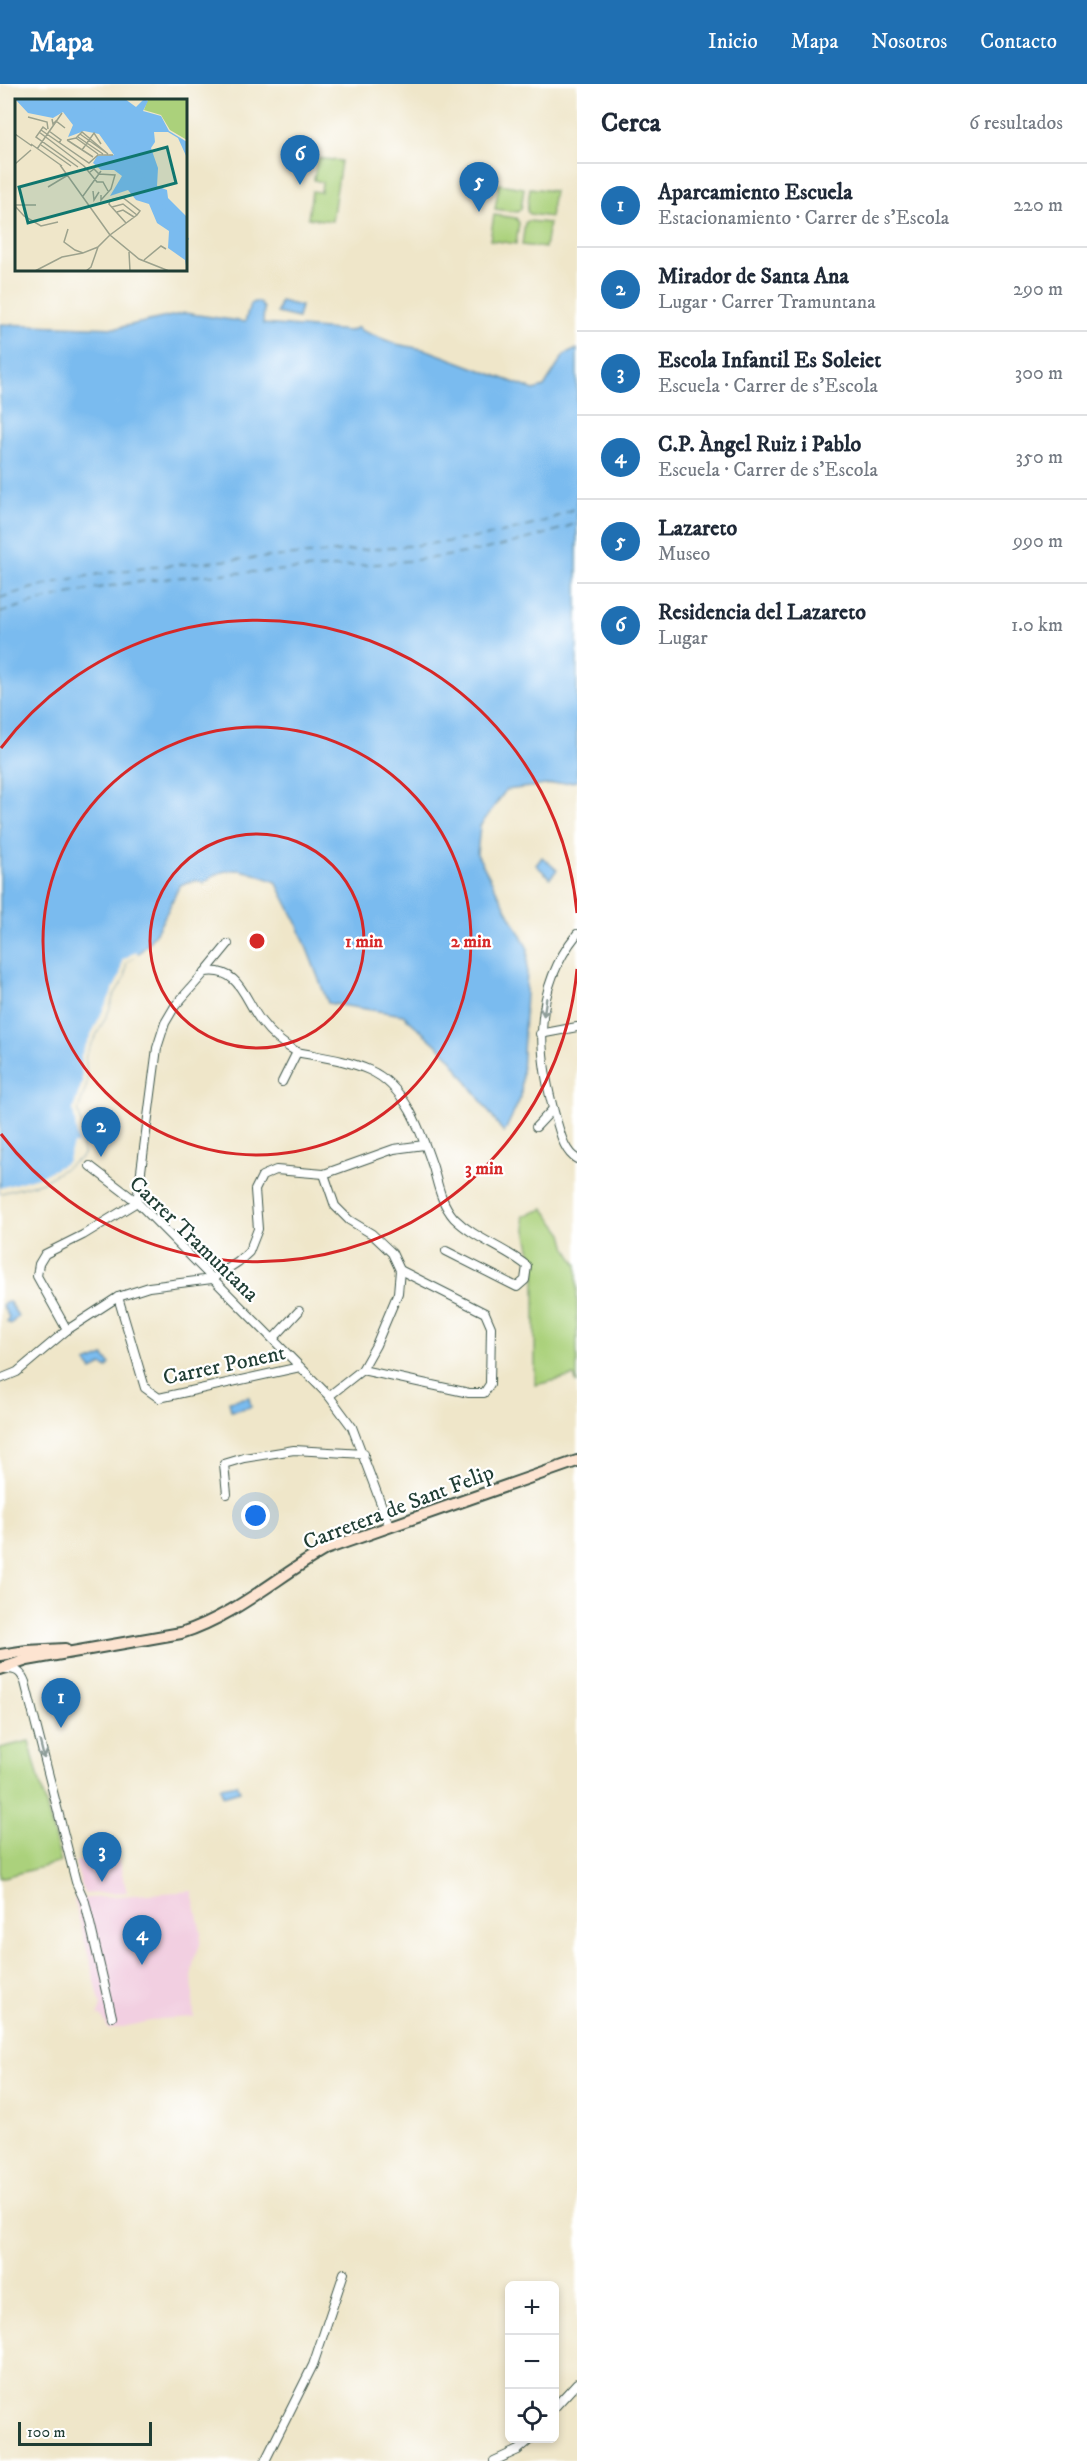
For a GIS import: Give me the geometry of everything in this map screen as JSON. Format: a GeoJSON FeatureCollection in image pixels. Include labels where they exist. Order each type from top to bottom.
{"type":"FeatureCollection","features":[{"type":"Feature","properties":{"kind":"main road","name":"Carretera de Sant Felip"},"geometry":{"type":"LineString","coordinates":[[1,1669],[27,1660],[57,1657],[98,1647],[181,1633],[203,1626],[248,1599],[295,1566],[327,1549],[577,1461]]}},
{"type":"Feature","properties":{"kind":"main road"},"geometry":{"type":"LineString","coordinates":[[0,1655],[98,1647]]}},
{"type":"Feature","properties":{"kind":"street"},"geometry":{"type":"LineString","coordinates":[[577,934],[563,952],[547,992],[540,1034],[542,1062],[553,1109],[562,1139],[577,1160]]}},
{"type":"Feature","properties":{"kind":"street"},"geometry":{"type":"LineString","coordinates":[[67,1330],[37,1276],[39,1264],[45,1254],[83,1235],[137,1202],[157,1048],[165,1023],[191,985],[206,972],[228,944]]}},
{"type":"Feature","properties":{"kind":"street"},"geometry":{"type":"LineString","coordinates":[[206,972],[215,970],[225,972],[234,979],[263,1023],[297,1052],[361,1066],[387,1081],[409,1109],[424,1145],[440,1195],[453,1217],[476,1236],[511,1253],[526,1266],[525,1280],[517,1287],[446,1251]]}},
{"type":"Feature","properties":{"kind":"street"},"geometry":{"type":"LineString","coordinates":[[540,1034],[577,1027]]}},
{"type":"Feature","properties":{"kind":"street"},"geometry":{"type":"LineString","coordinates":[[282,1082],[297,1052]]}},
{"type":"Feature","properties":{"kind":"street"},"geometry":{"type":"LineString","coordinates":[[536,1128],[553,1109]]}},
{"type":"Feature","properties":{"kind":"street"},"geometry":{"type":"LineString","coordinates":[[0,1379],[17,1372],[67,1330],[118,1297],[149,1287],[212,1279],[238,1262],[249,1252],[258,1229],[255,1190],[262,1176],[276,1170],[324,1174],[394,1149],[424,1145]]}},
{"type":"Feature","properties":{"kind":"street","name":"Carrer Tramuntana"},"geometry":{"type":"LineString","coordinates":[[90,1166],[137,1202],[329,1396],[352,1426],[389,1526]]}},
{"type":"Feature","properties":{"kind":"street"},"geometry":{"type":"LineString","coordinates":[[324,1174],[335,1206],[349,1220],[372,1234],[392,1253],[400,1270],[398,1293],[376,1346],[362,1370],[329,1396]]}},
{"type":"Feature","properties":{"kind":"street"},"geometry":{"type":"LineString","coordinates":[[362,1370],[469,1393],[484,1393],[490,1384],[491,1327],[485,1313],[400,1270]]}},
{"type":"Feature","properties":{"kind":"street","name":"Carrer Ponent"},"geometry":{"type":"LineString","coordinates":[[118,1297],[145,1388],[159,1398],[300,1367]]}},
{"type":"Feature","properties":{"kind":"street"},"geometry":{"type":"LineString","coordinates":[[273,1339],[299,1311]]}},
{"type":"Feature","properties":{"kind":"street"},"geometry":{"type":"LineString","coordinates":[[227,1494],[224,1464],[244,1458],[294,1450],[364,1454]]}},
{"type":"Feature","properties":{"kind":"street"},"geometry":{"type":"LineString","coordinates":[[1,1669],[16,1669],[22,1674],[25,1682],[76,1882],[85,1902],[112,2017]]}},
{"type":"Feature","properties":{"kind":"street"},"geometry":{"type":"LineString","coordinates":[[265,2461],[313,2365],[344,2274]]}},
{"type":"Feature","properties":{"kind":"street"},"geometry":{"type":"LineString","coordinates":[[559,2403],[577,2383]]}},
{"type":"Feature","properties":{"kind":"street"},"geometry":{"type":"LineString","coordinates":[[494,2461],[518,2450],[527,2443]]}},
{"type":"Feature","properties":{"kind":"shaded area"},"geometry":{"type":"Polygon","coordinates":[[[116,1851],[127,1892],[84,1894],[75,1862],[116,1851]]]}},
{"type":"Feature","properties":{"kind":"shaded area"},"geometry":{"type":"Polygon","coordinates":[[[192,1891],[201,1933],[192,1972],[194,2017],[160,2019],[109,2030],[102,2017],[98,2015],[101,2005],[74,1899],[192,1891]]]}},
{"type":"Feature","properties":{"kind":"green space"},"geometry":{"type":"Polygon","coordinates":[[[317,158],[341,161],[332,221],[308,218],[312,191],[321,192],[322,182],[314,180],[317,158]]]}},
{"type":"Feature","properties":{"kind":"green space"},"geometry":{"type":"Polygon","coordinates":[[[499,184],[524,188],[521,209],[517,212],[495,209],[499,184]]]}},
{"type":"Feature","properties":{"kind":"green space"},"geometry":{"type":"Polygon","coordinates":[[[530,188],[554,191],[550,217],[530,214],[527,211],[530,188]]]}},
{"type":"Feature","properties":{"kind":"green space"},"geometry":{"type":"Polygon","coordinates":[[[494,215],[516,218],[519,223],[516,244],[490,240],[494,215]]]}},
{"type":"Feature","properties":{"kind":"green space"},"geometry":{"type":"Polygon","coordinates":[[[528,221],[549,223],[545,248],[522,245],[525,223],[528,221]]]}},
{"type":"Feature","properties":{"kind":"green space"},"geometry":{"type":"Polygon","coordinates":[[[544,1209],[563,1234],[567,1249],[577,1265],[577,1384],[574,1376],[535,1385],[535,1271],[523,1216],[544,1209]]]}},
{"type":"Feature","properties":{"kind":"green space"},"geometry":{"type":"Polygon","coordinates":[[[29,1741],[61,1862],[0,1878],[0,1748],[29,1741]]]}},
{"type":"Feature","properties":{"kind":"water"},"geometry":{"type":"Polygon","coordinates":[[[280,301],[301,306],[298,318],[277,313],[280,301]]]}},
{"type":"Feature","properties":{"kind":"water"},"geometry":{"type":"Polygon","coordinates":[[[259,302],[264,308],[263,324],[350,331],[358,327],[360,330],[396,344],[427,350],[534,390],[544,387],[564,355],[577,349],[577,781],[506,790],[480,826],[477,854],[528,949],[521,1097],[504,1133],[448,1055],[403,1015],[328,1003],[297,923],[276,882],[257,874],[230,870],[213,876],[204,883],[196,880],[180,885],[152,938],[145,947],[126,962],[125,977],[113,996],[109,1010],[85,1056],[87,1083],[78,1110],[83,1135],[81,1143],[83,1154],[42,1182],[0,1193],[0,324],[117,328],[185,313],[245,322],[250,304],[259,302]]]}},
{"type":"Feature","properties":{"kind":"water"},"geometry":{"type":"Polygon","coordinates":[[[542,857],[557,870],[550,878],[536,865],[542,857]]]}},
{"type":"Feature","properties":{"kind":"water"},"geometry":{"type":"Polygon","coordinates":[[[9,1301],[18,1316],[11,1324],[7,1322],[9,1317],[2,1305],[9,1301]]]}},
{"type":"Feature","properties":{"kind":"water"},"geometry":{"type":"Polygon","coordinates":[[[104,1356],[110,1364],[107,1368],[102,1365],[92,1370],[86,1363],[104,1356]]]}},
{"type":"Feature","properties":{"kind":"water"},"geometry":{"type":"Polygon","coordinates":[[[249,1397],[251,1407],[231,1411],[229,1401],[249,1397]]]}},
{"type":"Feature","properties":{"kind":"water"},"geometry":{"type":"Polygon","coordinates":[[[267,1506],[268,1514],[249,1517],[248,1510],[267,1506]]]}},
{"type":"Feature","properties":{"kind":"water"},"geometry":{"type":"Polygon","coordinates":[[[237,1784],[240,1791],[223,1796],[220,1787],[237,1784]]]}},
{"type":"Feature","properties":{"kind":"pier"},"geometry":{"type":"Polygon","coordinates":[[[136,951],[139,955],[126,962],[125,977],[113,996],[109,1010],[85,1056],[87,1083],[78,1110],[83,1135],[81,1143],[83,1154],[42,1182],[0,1193],[0,1188],[41,1176],[67,1162],[73,1144],[78,1144],[73,1109],[82,1082],[81,1055],[120,975],[122,960],[136,951]]]}},
{"type":"Feature","properties":{"kind":"ferry route"},"geometry":{"type":"LineString","coordinates":[[0,598],[81,577],[136,569],[398,547],[478,537],[530,526],[577,507]]}},
{"type":"Feature","properties":{"kind":"ferry route"},"geometry":{"type":"LineString","coordinates":[[0,613],[71,593],[143,581],[363,565],[435,557],[507,544],[577,523]]}},
{"type":"Feature","properties":{"kind":"place","name":"Residencia del Lazareto"},"geometry":{"type":"Point","coordinates":[300,185]}},
{"type":"Feature","properties":{"kind":"place","name":"Lazareto"},"geometry":{"type":"Point","coordinates":[479,212]}},
{"type":"Feature","properties":{"kind":"place","name":"Mirador de Santa Ana"},"geometry":{"type":"Point","coordinates":[101,1157]}},
{"type":"Feature","properties":{"kind":"place","name":"Aparcamiento Escuela"},"geometry":{"type":"Point","coordinates":[61,1728]}},
{"type":"Feature","properties":{"kind":"place","name":"Escola Infantil Es Soleiet"},"geometry":{"type":"Point","coordinates":[102,1882]}},
{"type":"Feature","properties":{"kind":"place","name":"C.P. Àngel Ruiz i Pablo"},"geometry":{"type":"Point","coordinates":[142,1965]}}]}
